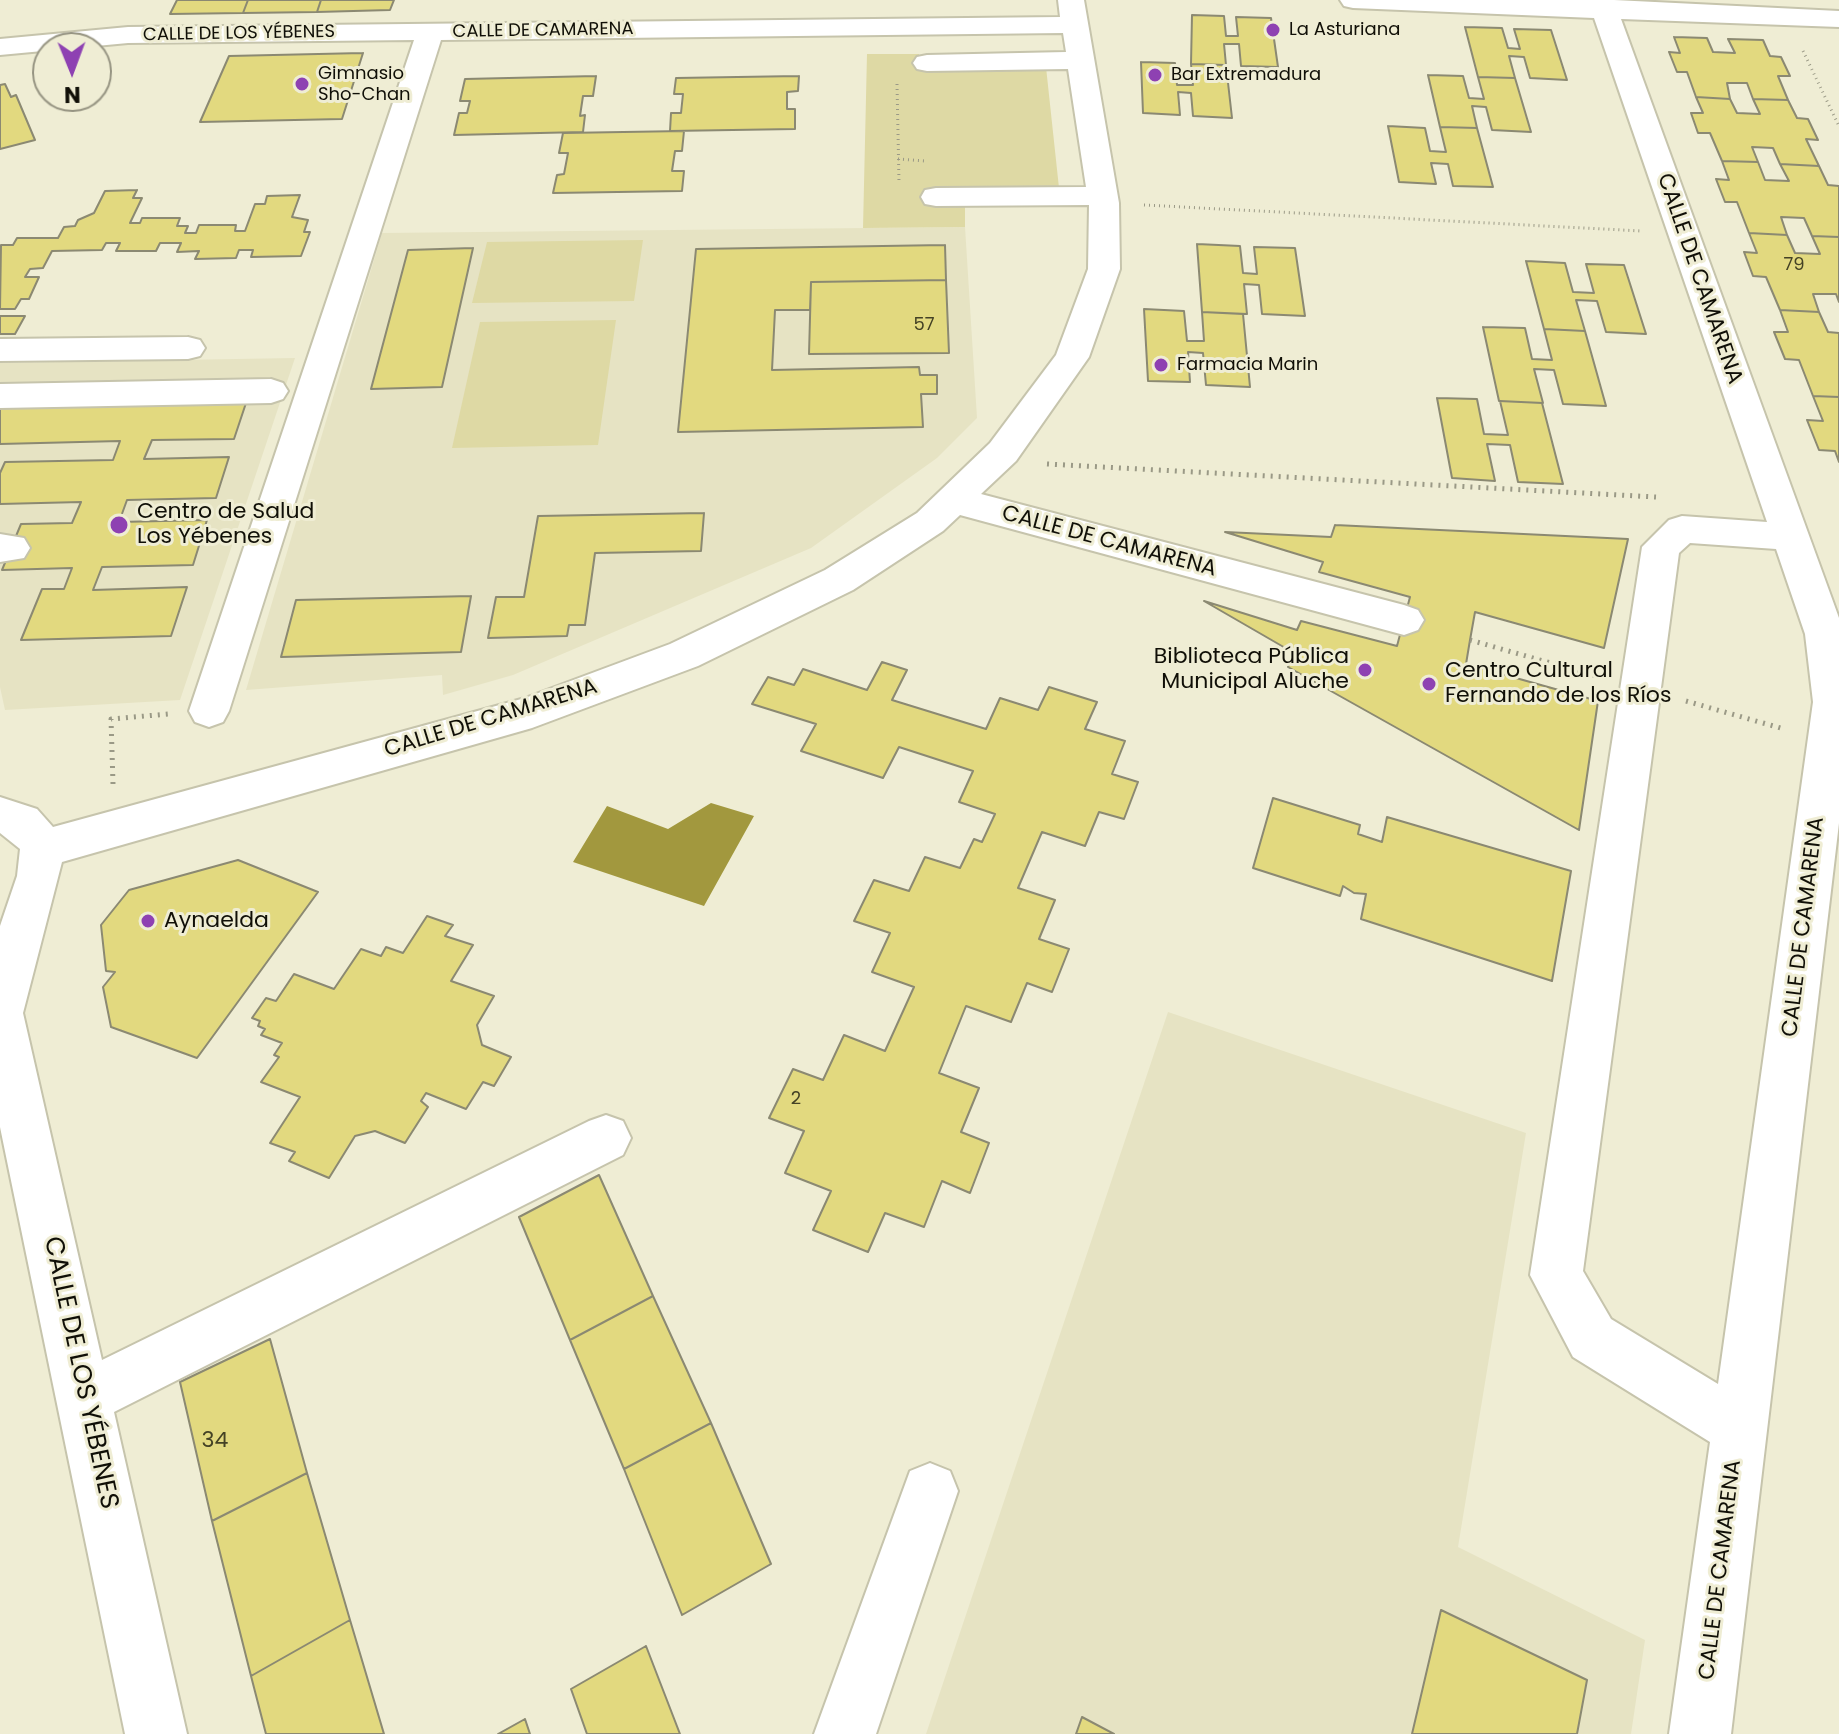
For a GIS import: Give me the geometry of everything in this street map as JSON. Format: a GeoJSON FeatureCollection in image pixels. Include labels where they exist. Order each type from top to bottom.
{"type":"FeatureCollection","features":[{"type":"Feature","properties":{"kind":"street"},"geometry":{"type":"LineString","coordinates":[[1353,0],[1603,4],[1839,19]]}},
{"type":"Feature","properties":{"kind":"street","name":"CALLE DE CAMARENA"},"geometry":{"type":"LineString","coordinates":[[1603,4],[1790,537],[1832,637],[1836,703],[1700,1734]]}},
{"type":"Feature","properties":{"kind":"street","name":"CALLE DE CAMARENA"},"geometry":{"type":"LineString","coordinates":[[19,835],[532,712],[684,655],[839,580],[930,522],[1003,452],[1072,357],[1104,269],[1106,229],[1120,200],[1079,60],[1072,12],[430,32],[209,711]]}},
{"type":"Feature","properties":{"kind":"street","name":"CALLE DE LOS YÉBENES"},"geometry":{"type":"LineString","coordinates":[[0,47],[128,35],[430,32]]}},
{"type":"Feature","properties":{"kind":"street"},"geometry":{"type":"LineString","coordinates":[[927,63],[1079,60]]}},
{"type":"Feature","properties":{"kind":"street"},"geometry":{"type":"LineString","coordinates":[[936,197],[1120,200]]}},
{"type":"Feature","properties":{"kind":"street"},"geometry":{"type":"LineString","coordinates":[[0,350],[188,348]]}},
{"type":"Feature","properties":{"kind":"street"},"geometry":{"type":"LineString","coordinates":[[0,396],[271,391]]}},
{"type":"Feature","properties":{"kind":"street","name":"CALLE DE CAMARENA"},"geometry":{"type":"LineString","coordinates":[[953,500],[1404,620]]}},
{"type":"Feature","properties":{"kind":"street"},"geometry":{"type":"LineString","coordinates":[[1739,1428],[1592,1338],[1556,1275],[1661,547],[1682,529],[1790,537]]}},
{"type":"Feature","properties":{"kind":"street"},"geometry":{"type":"LineString","coordinates":[[0,922],[19,835]]}},
{"type":"Feature","properties":{"kind":"street","name":"CALLE DE LOS YÉBENES"},"geometry":{"type":"LineString","coordinates":[[19,835],[0,1013],[156,1734]]}},
{"type":"Feature","properties":{"kind":"street"},"geometry":{"type":"LineString","coordinates":[[85,1397],[606,1138]]}},
{"type":"Feature","properties":{"kind":"street"},"geometry":{"type":"LineString","coordinates":[[845,1734],[930,1491]]}},
{"type":"Feature","properties":{"kind":"path"},"geometry":{"type":"LineString","coordinates":[[1787,17],[1839,126]]}},
{"type":"Feature","properties":{"kind":"path"},"geometry":{"type":"LineString","coordinates":[[896,82],[899,185]]}},
{"type":"Feature","properties":{"kind":"path"},"geometry":{"type":"LineString","coordinates":[[1120,200],[1682,233]]}},
{"type":"Feature","properties":{"kind":"path"},"geometry":{"type":"LineString","coordinates":[[1042,464],[1669,498]]}},
{"type":"Feature","properties":{"kind":"path"},"geometry":{"type":"LineString","coordinates":[[112,769],[111,719],[209,711]]}},
{"type":"Feature","properties":{"kind":"shaded area"},"geometry":{"type":"Polygon","coordinates":[[[867,54],[919,54],[919,69],[1046,67],[1059,188],[965,205],[965,227],[863,228],[867,54]]]}},
{"type":"Feature","properties":{"kind":"shaded area"},"geometry":{"type":"Polygon","coordinates":[[[965,227],[977,418],[937,458],[811,548],[513,675],[443,695],[442,675],[246,690],[382,233],[965,227]]]}},
{"type":"Feature","properties":{"kind":"shaded area"},"geometry":{"type":"Polygon","coordinates":[[[643,240],[634,301],[472,303],[487,242],[643,240]]]}},
{"type":"Feature","properties":{"kind":"shaded area"},"geometry":{"type":"Polygon","coordinates":[[[616,320],[598,445],[452,448],[480,322],[616,320]]]}},
{"type":"Feature","properties":{"kind":"shaded area","name":"Centro de Salud Los Yébenes"},"geometry":{"type":"Polygon","coordinates":[[[295,358],[180,700],[5,710],[0,687],[0,363],[295,358]]]}},
{"type":"Feature","properties":{"kind":"shaded area"},"geometry":{"type":"Polygon","coordinates":[[[711,803],[754,816],[704,906],[573,862],[607,806],[668,829],[711,803]]]}},
{"type":"Feature","properties":{"kind":"shaded area"},"geometry":{"type":"Polygon","coordinates":[[[1168,1012],[1526,1133],[1458,1547],[1645,1640],[1631,1734],[926,1734],[1168,1012]]]}},
{"type":"Feature","properties":{"kind":"building"},"geometry":{"type":"Polygon","coordinates":[[[177,0],[248,0],[243,13],[170,14],[177,0]]]}},
{"type":"Feature","properties":{"kind":"building"},"geometry":{"type":"Polygon","coordinates":[[[248,0],[321,0],[317,12],[243,13],[248,0]]]}},
{"type":"Feature","properties":{"kind":"building"},"geometry":{"type":"Polygon","coordinates":[[[321,0],[394,0],[390,10],[317,12],[321,0]]]}},
{"type":"Feature","properties":{"kind":"building"},"geometry":{"type":"Polygon","coordinates":[[[1192,15],[1224,16],[1226,36],[1238,36],[1236,17],[1271,18],[1278,67],[1241,66],[1239,44],[1224,44],[1226,65],[1191,64],[1192,15]]]}},
{"type":"Feature","properties":{"kind":"building"},"geometry":{"type":"Polygon","coordinates":[[[1465,27],[1502,28],[1508,48],[1520,49],[1514,29],[1551,30],[1567,80],[1530,78],[1524,57],[1509,56],[1515,78],[1478,77],[1465,27]]]}},
{"type":"Feature","properties":{"kind":"building"},"geometry":{"type":"Polygon","coordinates":[[[1674,37],[1707,38],[1713,52],[1735,53],[1728,39],[1763,40],[1770,56],[1781,57],[1790,76],[1778,76],[1788,100],[1753,99],[1747,83],[1727,83],[1730,99],[1696,97],[1687,72],[1677,72],[1669,52],[1680,53],[1674,37]]]}},
{"type":"Feature","properties":{"kind":"building"},"geometry":{"type":"Polygon","coordinates":[[[363,53],[342,119],[200,122],[229,56],[363,53]]]}},
{"type":"Feature","properties":{"kind":"building"},"geometry":{"type":"Polygon","coordinates":[[[1141,62],[1175,63],[1177,85],[1193,85],[1191,64],[1226,65],[1232,118],[1193,116],[1191,93],[1178,92],[1180,115],[1143,113],[1141,62]]]}},
{"type":"Feature","properties":{"kind":"building"},"geometry":{"type":"Polygon","coordinates":[[[1428,75],[1463,76],[1469,98],[1484,99],[1478,77],[1515,78],[1531,132],[1492,130],[1486,107],[1472,106],[1477,128],[1440,127],[1428,75]]]}},
{"type":"Feature","properties":{"kind":"building"},"geometry":{"type":"Polygon","coordinates":[[[596,76],[593,96],[583,96],[580,116],[585,115],[583,132],[454,135],[459,113],[467,113],[470,101],[460,101],[465,79],[596,76]]]}},
{"type":"Feature","properties":{"kind":"building"},"geometry":{"type":"Polygon","coordinates":[[[799,76],[798,91],[787,92],[787,109],[795,109],[795,129],[670,131],[671,113],[681,113],[683,94],[674,94],[676,78],[799,76]]]}},
{"type":"Feature","properties":{"kind":"building"},"geometry":{"type":"Polygon","coordinates":[[[5,84],[11,97],[16,95],[35,140],[0,149],[0,85],[5,84]]]}},
{"type":"Feature","properties":{"kind":"building"},"geometry":{"type":"Polygon","coordinates":[[[1696,97],[1730,99],[1737,113],[1760,114],[1753,99],[1788,100],[1797,118],[1808,119],[1818,140],[1806,139],[1819,166],[1780,164],[1773,148],[1752,147],[1758,162],[1722,161],[1710,133],[1698,133],[1691,113],[1703,113],[1696,97]]]}},
{"type":"Feature","properties":{"kind":"building"},"geometry":{"type":"Polygon","coordinates":[[[1388,126],[1425,128],[1430,151],[1446,152],[1440,127],[1477,128],[1493,187],[1453,186],[1448,164],[1431,163],[1436,184],[1399,182],[1388,126]]]}},
{"type":"Feature","properties":{"kind":"building"},"geometry":{"type":"Polygon","coordinates":[[[684,131],[682,151],[675,151],[672,171],[684,171],[682,191],[553,193],[557,175],[564,174],[568,153],[559,153],[563,133],[684,131]]]}},
{"type":"Feature","properties":{"kind":"building"},"geometry":{"type":"Polygon","coordinates":[[[1722,161],[1758,162],[1765,180],[1789,181],[1780,164],[1819,166],[1828,185],[1839,186],[1839,237],[1812,236],[1804,218],[1781,217],[1787,235],[1749,233],[1737,202],[1725,202],[1716,179],[1729,180],[1722,161]]]}},
{"type":"Feature","properties":{"kind":"building"},"geometry":{"type":"Polygon","coordinates":[[[137,190],[133,198],[142,198],[130,223],[140,223],[142,218],[180,218],[177,226],[188,226],[185,233],[196,233],[199,225],[236,225],[235,231],[245,231],[255,204],[265,204],[267,196],[300,195],[292,217],[308,220],[304,232],[310,232],[301,256],[251,257],[253,250],[239,250],[236,258],[195,259],[199,251],[177,252],[181,243],[160,243],[156,251],[116,251],[120,243],[106,243],[102,250],[52,251],[43,268],[30,269],[25,277],[39,277],[29,299],[21,299],[15,309],[0,309],[1,245],[13,245],[17,238],[58,238],[64,227],[75,226],[78,220],[94,213],[105,191],[137,190]]]}},
{"type":"Feature","properties":{"kind":"building"},"geometry":{"type":"Polygon","coordinates":[[[1749,233],[1787,235],[1795,253],[1820,254],[1812,236],[1839,237],[1839,302],[1836,294],[1813,294],[1819,312],[1780,310],[1766,277],[1753,276],[1744,252],[1757,253],[1749,233]]]}},
{"type":"Feature","properties":{"kind":"building"},"geometry":{"type":"Polygon","coordinates":[[[1197,244],[1240,246],[1243,273],[1257,274],[1254,247],[1295,248],[1305,316],[1262,314],[1259,285],[1244,284],[1247,314],[1202,312],[1197,244]]]}},
{"type":"Feature","properties":{"kind":"building"},"geometry":{"type":"Polygon","coordinates":[[[945,245],[946,280],[811,282],[810,310],[775,310],[772,370],[919,367],[920,375],[937,375],[937,394],[921,394],[923,427],[678,432],[696,249],[945,245]]]}},
{"type":"Feature","properties":{"kind":"building"},"geometry":{"type":"Polygon","coordinates":[[[473,248],[442,387],[371,389],[408,250],[473,248]]]}},
{"type":"Feature","properties":{"kind":"building"},"geometry":{"type":"Polygon","coordinates":[[[1526,261],[1565,263],[1573,292],[1594,293],[1586,264],[1624,265],[1646,334],[1606,332],[1597,301],[1576,300],[1585,331],[1544,329],[1526,261]]]}},
{"type":"Feature","properties":{"kind":"building"},"geometry":{"type":"Polygon","coordinates":[[[946,280],[949,353],[809,354],[811,282],[946,280]]]}},
{"type":"Feature","properties":{"kind":"building"},"geometry":{"type":"Polygon","coordinates":[[[1144,309],[1184,311],[1187,341],[1204,341],[1202,312],[1243,314],[1250,387],[1206,385],[1203,353],[1188,352],[1190,382],[1148,381],[1144,309]]]}},
{"type":"Feature","properties":{"kind":"building"},"geometry":{"type":"Polygon","coordinates":[[[1780,310],[1819,312],[1828,332],[1839,333],[1839,397],[1813,396],[1799,360],[1785,359],[1774,332],[1788,332],[1780,310]]]}},
{"type":"Feature","properties":{"kind":"building"},"geometry":{"type":"Polygon","coordinates":[[[0,316],[25,316],[15,334],[0,334],[0,316]]]}},
{"type":"Feature","properties":{"kind":"building"},"geometry":{"type":"Polygon","coordinates":[[[1483,327],[1525,328],[1532,359],[1552,360],[1544,329],[1585,331],[1606,406],[1563,404],[1554,370],[1534,369],[1543,403],[1499,401],[1483,327]]]}},
{"type":"Feature","properties":{"kind":"building"},"geometry":{"type":"Polygon","coordinates":[[[1813,396],[1839,397],[1839,462],[1835,451],[1819,450],[1807,420],[1823,421],[1813,396]]]}},
{"type":"Feature","properties":{"kind":"building"},"geometry":{"type":"Polygon","coordinates":[[[1437,398],[1477,399],[1484,434],[1508,435],[1500,401],[1542,403],[1563,484],[1518,482],[1510,445],[1487,444],[1495,481],[1452,478],[1437,398]]]}},
{"type":"Feature","properties":{"kind":"building"},"geometry":{"type":"Polygon","coordinates":[[[247,400],[234,439],[152,440],[144,459],[229,457],[216,498],[127,500],[119,522],[207,520],[193,565],[102,567],[93,590],[187,587],[171,636],[21,640],[42,589],[64,589],[72,568],[2,570],[21,524],[72,523],[81,502],[0,504],[0,473],[5,462],[113,460],[120,441],[0,444],[0,405],[247,400]]]}},
{"type":"Feature","properties":{"kind":"building"},"geometry":{"type":"Polygon","coordinates":[[[704,513],[701,551],[595,553],[585,625],[569,625],[567,636],[488,638],[496,597],[524,597],[538,516],[704,513]]]}},
{"type":"Feature","properties":{"kind":"building","name":"Centro Cultural Fernando de los Ríos"},"geometry":{"type":"Polygon","coordinates":[[[1335,525],[1628,539],[1604,648],[1475,612],[1470,640],[1466,664],[1598,701],[1579,830],[1288,667],[1294,653],[1204,601],[1297,630],[1301,621],[1397,646],[1410,597],[1319,572],[1323,562],[1225,532],[1331,537],[1335,525]]]}},
{"type":"Feature","properties":{"kind":"building"},"geometry":{"type":"Polygon","coordinates":[[[471,596],[461,652],[281,657],[296,600],[471,596]]]}},
{"type":"Feature","properties":{"kind":"building"},"geometry":{"type":"Polygon","coordinates":[[[882,662],[907,670],[892,700],[986,729],[1000,698],[1038,710],[1049,687],[1097,702],[1085,729],[1125,741],[1112,774],[1138,782],[1124,819],[1099,812],[1085,846],[1042,832],[1018,888],[1055,900],[1039,939],[1069,949],[1052,992],[1027,983],[1011,1022],[966,1006],[939,1073],[979,1088],[961,1132],[989,1143],[970,1193],[942,1181],[924,1227],[885,1213],[868,1252],[813,1230],[831,1191],[785,1173],[804,1131],[769,1118],[793,1069],[823,1080],[844,1035],[885,1051],[914,987],[872,972],[890,933],[854,921],[874,880],[909,891],[925,857],[960,868],[974,839],[982,842],[995,814],[959,802],[973,771],[899,747],[883,778],[801,751],[816,724],[752,704],[768,677],[794,685],[803,669],[867,690],[882,662]]]}},
{"type":"Feature","properties":{"kind":"building"},"geometry":{"type":"Polygon","coordinates":[[[1273,798],[1360,825],[1358,834],[1382,842],[1387,817],[1571,871],[1552,981],[1361,919],[1366,894],[1354,893],[1343,886],[1340,896],[1253,868],[1273,798]]]}},
{"type":"Feature","properties":{"kind":"building"},"geometry":{"type":"Polygon","coordinates":[[[238,860],[318,892],[197,1058],[111,1027],[103,987],[115,972],[106,971],[101,925],[129,890],[238,860]]]}},
{"type":"Feature","properties":{"kind":"building"},"geometry":{"type":"Polygon","coordinates":[[[427,916],[453,925],[445,936],[473,945],[451,981],[494,996],[477,1025],[482,1045],[511,1057],[494,1086],[483,1082],[466,1109],[426,1093],[421,1101],[428,1107],[405,1143],[375,1131],[355,1136],[329,1178],[289,1161],[295,1152],[270,1143],[300,1097],[261,1082],[279,1057],[274,1055],[282,1043],[261,1035],[265,1029],[258,1026],[260,1021],[252,1018],[266,998],[276,1001],[294,974],[334,989],[361,949],[381,956],[386,947],[403,953],[427,916]]]}},
{"type":"Feature","properties":{"kind":"building"},"geometry":{"type":"Polygon","coordinates":[[[599,1175],[653,1296],[570,1340],[519,1217],[599,1175]]]}},
{"type":"Feature","properties":{"kind":"building"},"geometry":{"type":"Polygon","coordinates":[[[653,1296],[711,1423],[624,1469],[570,1340],[653,1296]]]}},
{"type":"Feature","properties":{"kind":"building"},"geometry":{"type":"Polygon","coordinates":[[[270,1339],[307,1473],[212,1521],[180,1382],[270,1339]]]}},
{"type":"Feature","properties":{"kind":"building"},"geometry":{"type":"Polygon","coordinates":[[[711,1423],[771,1564],[682,1615],[624,1469],[711,1423]]]}},
{"type":"Feature","properties":{"kind":"building"},"geometry":{"type":"Polygon","coordinates":[[[307,1473],[350,1620],[251,1676],[212,1521],[307,1473]]]}},
{"type":"Feature","properties":{"kind":"building"},"geometry":{"type":"Polygon","coordinates":[[[1441,1610],[1587,1680],[1577,1734],[1412,1734],[1441,1610]]]}},
{"type":"Feature","properties":{"kind":"building"},"geometry":{"type":"Polygon","coordinates":[[[350,1620],[384,1734],[266,1734],[251,1676],[350,1620]]]}},
{"type":"Feature","properties":{"kind":"building"},"geometry":{"type":"Polygon","coordinates":[[[646,1646],[680,1734],[587,1734],[571,1689],[646,1646]]]}},
{"type":"Feature","properties":{"kind":"building"},"geometry":{"type":"Polygon","coordinates":[[[1082,1717],[1114,1734],[1076,1734],[1082,1717]]]}},
{"type":"Feature","properties":{"kind":"building"},"geometry":{"type":"Polygon","coordinates":[[[525,1719],[530,1734],[498,1734],[525,1719]]]}},
{"type":"Feature","properties":{"kind":"place","name":"La Asturiana"},"geometry":{"type":"Point","coordinates":[1273,30]}},
{"type":"Feature","properties":{"kind":"place","name":"Bar Extremadura"},"geometry":{"type":"Point","coordinates":[1155,75]}},
{"type":"Feature","properties":{"kind":"place","name":"Gimnasio Sho-Chan"},"geometry":{"type":"Point","coordinates":[302,84]}},
{"type":"Feature","properties":{"kind":"place","name":"Farmacia Marin"},"geometry":{"type":"Point","coordinates":[1161,365]}},
{"type":"Feature","properties":{"kind":"place","name":"Centro de Salud Los Yébenes"},"geometry":{"type":"Point","coordinates":[119,525]}},
{"type":"Feature","properties":{"kind":"place","name":"Biblioteca Pública Municipal Aluche"},"geometry":{"type":"Point","coordinates":[1365,670]}},
{"type":"Feature","properties":{"kind":"place","name":"Centro Cultural Fernando de los Ríos"},"geometry":{"type":"Point","coordinates":[1429,684]}},
{"type":"Feature","properties":{"kind":"place","name":"Aynaelda"},"geometry":{"type":"Point","coordinates":[148,921]}}]}
